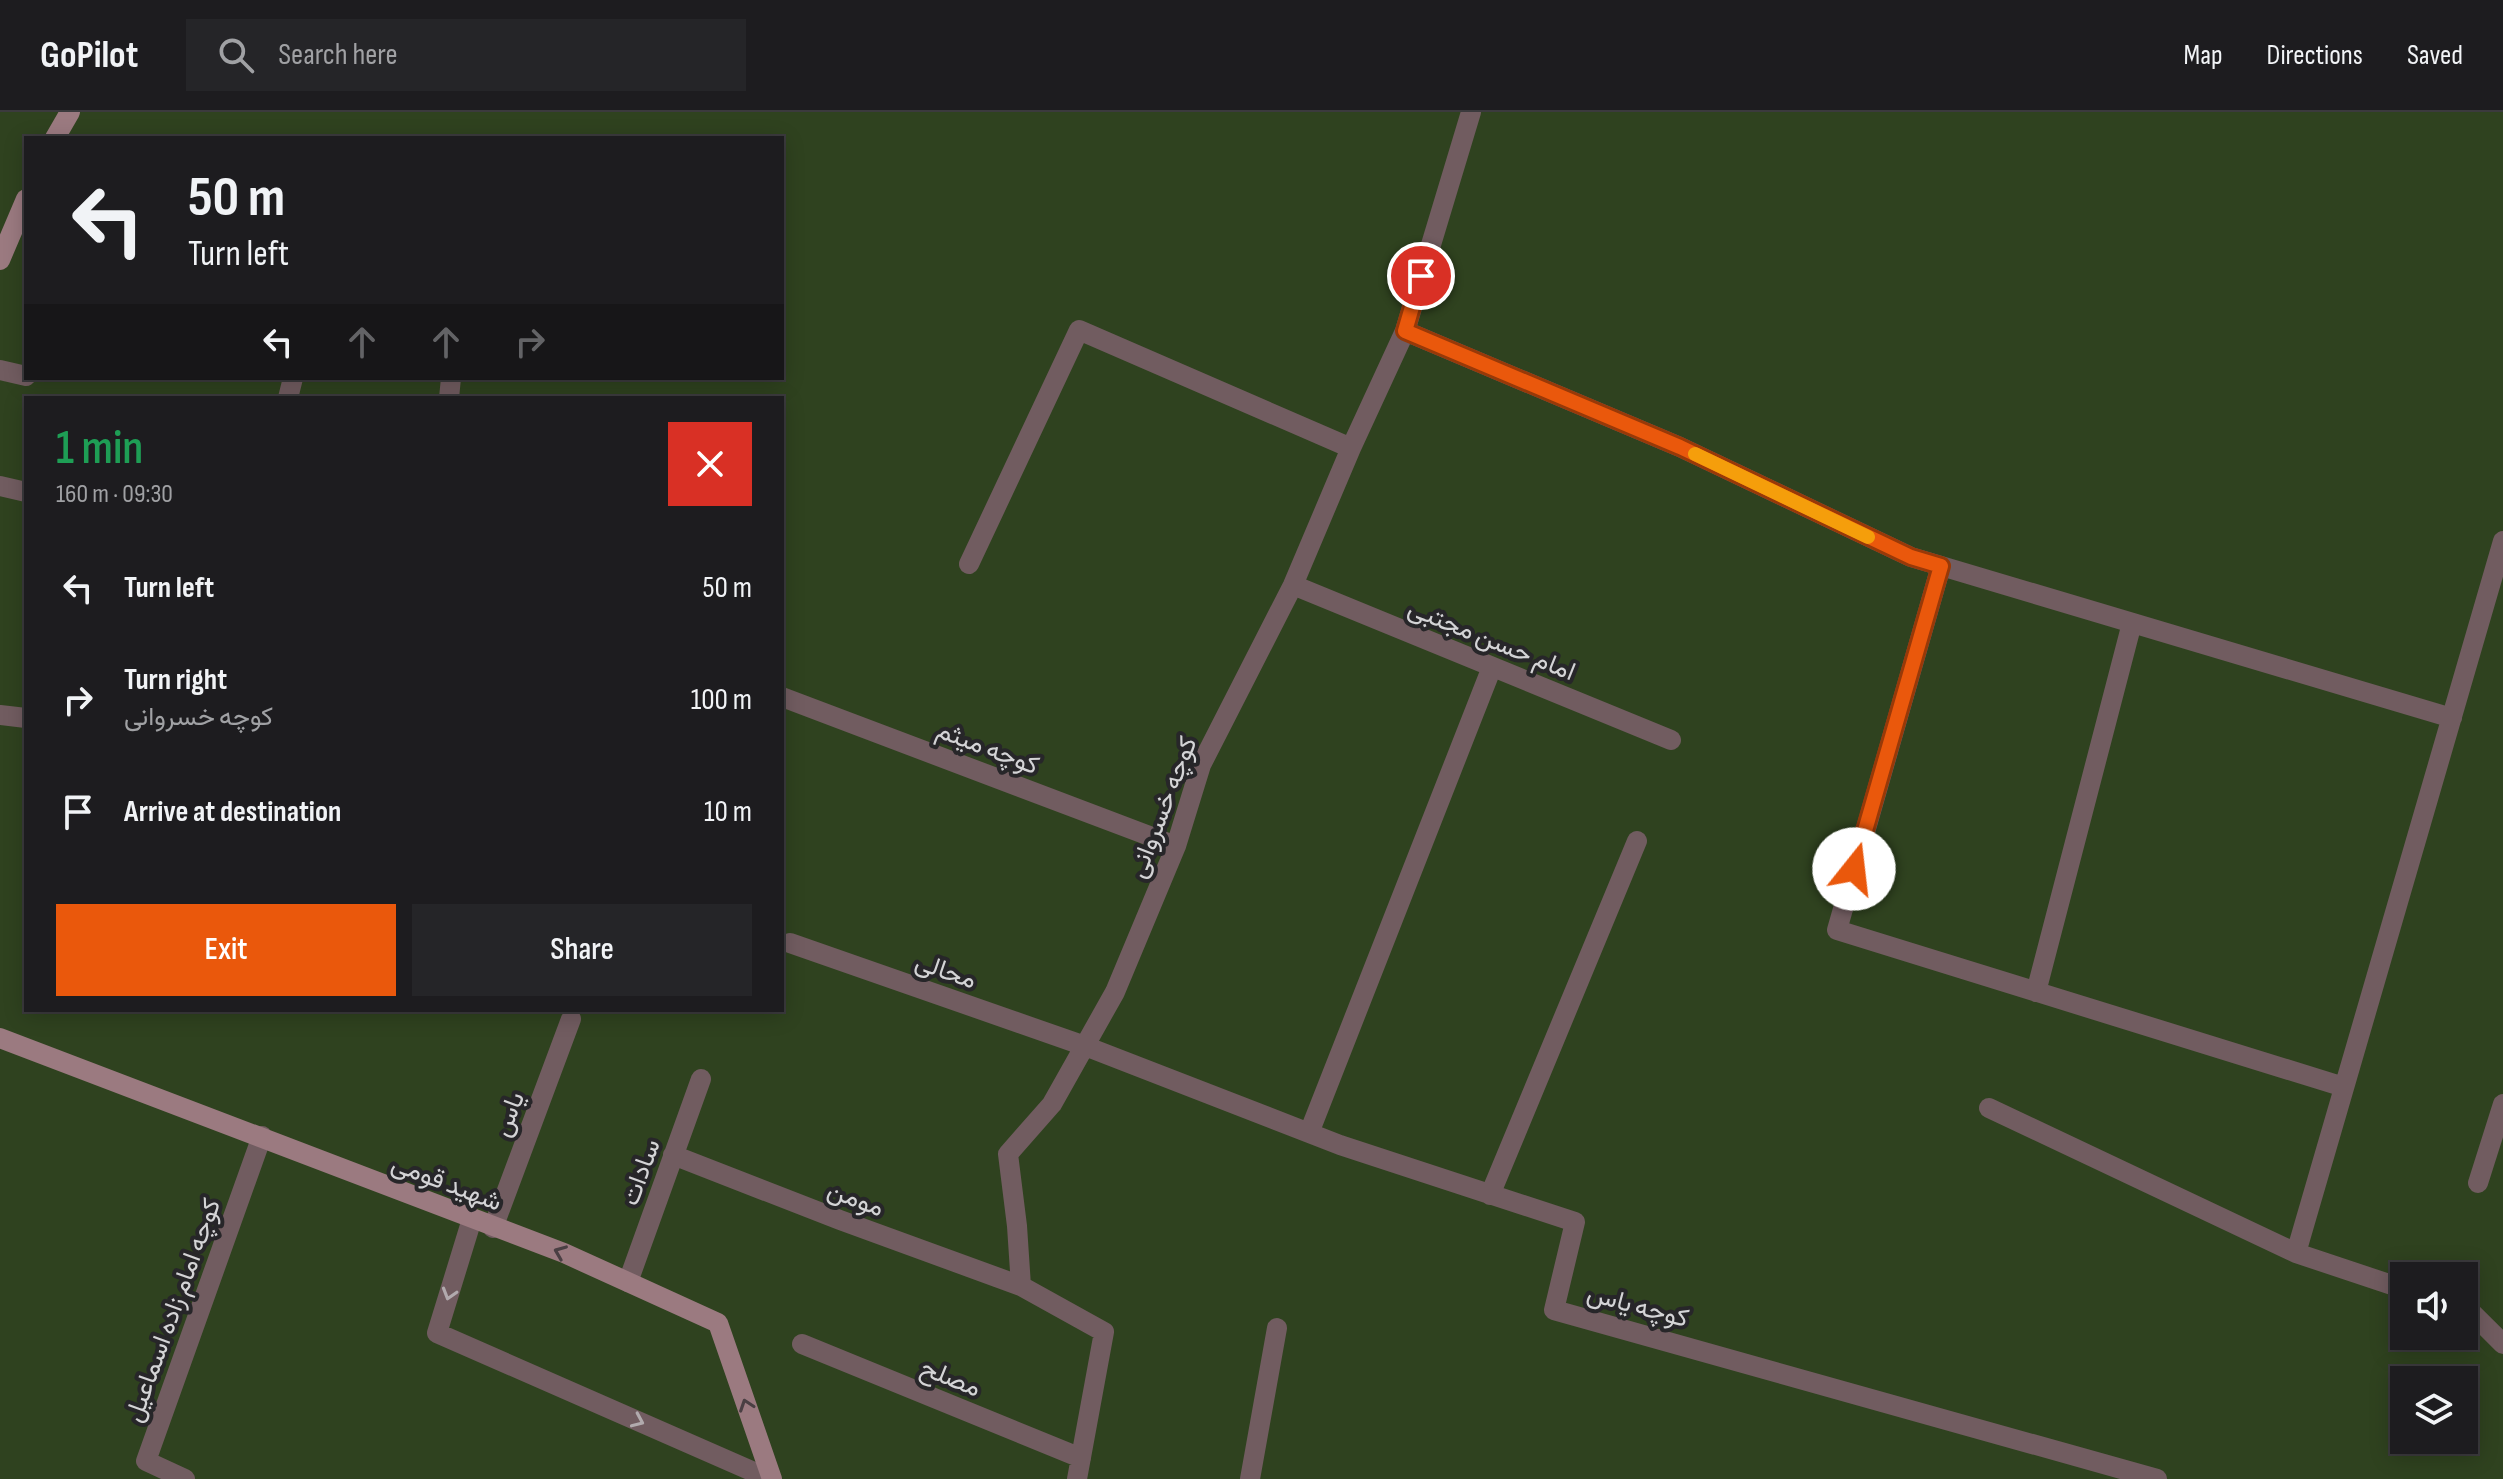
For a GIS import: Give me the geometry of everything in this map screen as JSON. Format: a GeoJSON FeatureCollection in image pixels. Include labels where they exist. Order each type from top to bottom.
{"type":"FeatureCollection","features":[{"type":"Feature","properties":{"kind":"street"},"geometry":{"type":"LineString","coordinates":[[56,136],[70,112]]}},
{"type":"Feature","properties":{"kind":"street","name":"کوچه خسروانی"},"geometry":{"type":"LineString","coordinates":[[1021,1286],[1008,1154],[1052,1104],[1115,992],[1176,846],[1201,765],[1293,585],[1405,331],[1471,112]]}},
{"type":"Feature","properties":{"kind":"street"},"geometry":{"type":"LineString","coordinates":[[0,260],[24,204]]}},
{"type":"Feature","properties":{"kind":"street"},"geometry":{"type":"LineString","coordinates":[[969,564],[1079,330],[1351,448]]}},
{"type":"Feature","properties":{"kind":"street"},"geometry":{"type":"LineString","coordinates":[[1405,331],[1680,447],[1911,557],[2452,718]]}},
{"type":"Feature","properties":{"kind":"street"},"geometry":{"type":"LineString","coordinates":[[0,370],[24,375]]}},
{"type":"Feature","properties":{"kind":"street"},"geometry":{"type":"LineString","coordinates":[[0,486],[24,492]]}},
{"type":"Feature","properties":{"kind":"street"},"geometry":{"type":"LineString","coordinates":[[2296,1253],[2503,541]]}},
{"type":"Feature","properties":{"kind":"street"},"geometry":{"type":"LineString","coordinates":[[1941,566],[1837,930],[2344,1087]]}},
{"type":"Feature","properties":{"kind":"street","name":"امام حسن مجتبی"},"geometry":{"type":"LineString","coordinates":[[1293,585],[1671,740]]}},
{"type":"Feature","properties":{"kind":"street"},"geometry":{"type":"LineString","coordinates":[[2036,992],[2132,623]]}},
{"type":"Feature","properties":{"kind":"street"},"geometry":{"type":"LineString","coordinates":[[1309,1133],[1492,667]]}},
{"type":"Feature","properties":{"kind":"street","name":"کوچه میثم"},"geometry":{"type":"LineString","coordinates":[[784,698],[1176,846]]}},
{"type":"Feature","properties":{"kind":"street"},"geometry":{"type":"LineString","coordinates":[[0,715],[24,718]]}},
{"type":"Feature","properties":{"kind":"street"},"geometry":{"type":"LineString","coordinates":[[1490,1195],[1637,841]]}},
{"type":"Feature","properties":{"kind":"street","name":"محالی"},"geometry":{"type":"LineString","coordinates":[[790,943],[1085,1046]]}},
{"type":"Feature","properties":{"kind":"street","name":"یاس"},"geometry":{"type":"LineString","coordinates":[[493,1228],[571,1019]]}},
{"type":"Feature","properties":{"kind":"street","name":"شهید قومی"},"geometry":{"type":"LineString","coordinates":[[0,1038],[564,1253],[718,1323],[771,1479]]}},
{"type":"Feature","properties":{"kind":"street","name":"کوچه یاس"},"geometry":{"type":"LineString","coordinates":[[1085,1046],[1309,1133],[1575,1222],[1554,1310],[2157,1479]]}},
{"type":"Feature","properties":{"kind":"street","name":"سادات"},"geometry":{"type":"LineString","coordinates":[[628,1282],[701,1079]]}},
{"type":"Feature","properties":{"kind":"street"},"geometry":{"type":"LineString","coordinates":[[2478,1183],[2503,1104]]}},
{"type":"Feature","properties":{"kind":"street"},"geometry":{"type":"LineString","coordinates":[[1989,1108],[2296,1253],[2390,1284]]}},
{"type":"Feature","properties":{"kind":"street","name":"کوچه امام زاده اسماعیل"},"geometry":{"type":"LineString","coordinates":[[185,1479],[146,1461],[262,1136]]}},
{"type":"Feature","properties":{"kind":"street","name":"مومن"},"geometry":{"type":"LineString","coordinates":[[673,1155],[1021,1286]]}},
{"type":"Feature","properties":{"kind":"street"},"geometry":{"type":"LineString","coordinates":[[472,1219],[437,1333],[771,1479]]}},
{"type":"Feature","properties":{"kind":"street"},"geometry":{"type":"LineString","coordinates":[[1021,1286],[1104,1332],[1077,1479]]}},
{"type":"Feature","properties":{"kind":"street"},"geometry":{"type":"LineString","coordinates":[[2478,1319],[2503,1344]]}},
{"type":"Feature","properties":{"kind":"street"},"geometry":{"type":"LineString","coordinates":[[1250,1479],[1277,1328]]}},
{"type":"Feature","properties":{"kind":"street","name":"مصلح"},"geometry":{"type":"LineString","coordinates":[[802,1344],[1081,1458]]}},
{"type":"Feature","properties":{"kind":"green space"},"geometry":{"type":"Polygon","coordinates":[[[0,112],[2503,112],[2503,1479],[0,1479],[0,112]]]}},
{"type":"Feature","properties":{"kind":"slow traffic"},"geometry":{"type":"LineString","coordinates":[[1695,454],[1868,537]]}},
{"type":"Feature","properties":{"kind":"route"},"geometry":{"type":"LineString","coordinates":[[1421,276],[1405,331],[1680,447],[1911,557],[1941,566],[1854,869]]}}]}
